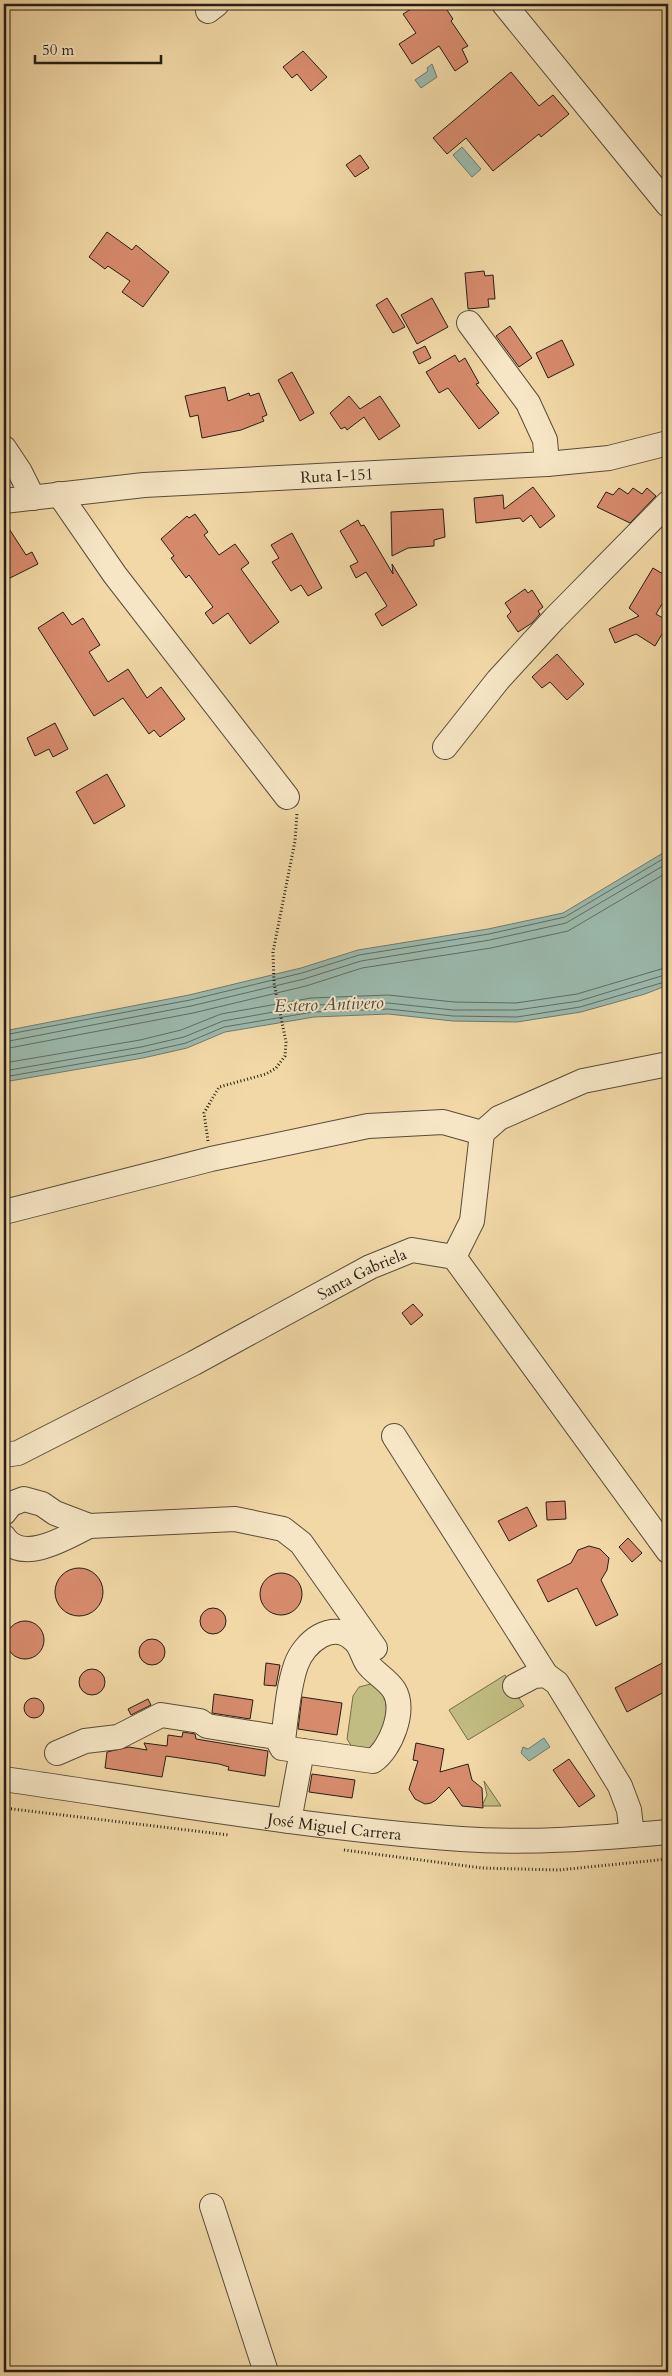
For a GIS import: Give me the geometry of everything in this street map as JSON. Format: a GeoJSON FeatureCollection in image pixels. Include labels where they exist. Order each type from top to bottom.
{"type":"FeatureCollection","features":[{"type":"Feature","properties":{"kind":"street"},"geometry":{"type":"LineString","coordinates":[[504,4],[668,205]]}},
{"type":"Feature","properties":{"kind":"street"},"geometry":{"type":"LineString","coordinates":[[469,323],[528,403],[545,440],[548,464]]}},
{"type":"Feature","properties":{"kind":"street","name":"Ruta I-151"},"geometry":{"type":"LineString","coordinates":[[4,502],[144,485],[548,464],[609,458],[668,443]]}},
{"type":"Feature","properties":{"kind":"street"},"geometry":{"type":"LineString","coordinates":[[4,448],[20,472],[33,498]]}},
{"type":"Feature","properties":{"kind":"street"},"geometry":{"type":"LineString","coordinates":[[645,450],[668,462]]}},
{"type":"Feature","properties":{"kind":"street"},"geometry":{"type":"LineString","coordinates":[[59,494],[120,582],[288,797]]}},
{"type":"Feature","properties":{"kind":"street"},"geometry":{"type":"LineString","coordinates":[[445,747],[498,680],[554,619],[668,503]]}},
{"type":"Feature","properties":{"kind":"street"},"geometry":{"type":"LineString","coordinates":[[668,1064],[583,1081],[500,1118],[482,1133],[472,1221],[454,1257],[668,1552]]}},
{"type":"Feature","properties":{"kind":"street"},"geometry":{"type":"LineString","coordinates":[[4,1212],[210,1159],[368,1126],[443,1122],[482,1133]]}},
{"type":"Feature","properties":{"kind":"street","name":"Santa Gabriela"},"geometry":{"type":"LineString","coordinates":[[4,1455],[18,1453],[185,1367],[370,1267],[412,1250],[454,1257]]}},
{"type":"Feature","properties":{"kind":"street"},"geometry":{"type":"LineString","coordinates":[[394,1436],[546,1675],[557,1683],[569,1699],[620,1786],[629,1810],[632,1835]]}},
{"type":"Feature","properties":{"kind":"street"},"geometry":{"type":"LineString","coordinates":[[4,1512],[12,1504],[24,1499],[42,1504],[55,1513],[89,1526]]}},
{"type":"Feature","properties":{"kind":"street"},"geometry":{"type":"LineString","coordinates":[[4,1537],[8,1543],[27,1550],[47,1546],[89,1526],[235,1519],[283,1529],[301,1542],[371,1641],[387,1668],[397,1696],[395,1730],[388,1746],[373,1761],[292,1749],[276,1737],[207,1726],[200,1721],[160,1715],[118,1737],[86,1741],[57,1753]]}},
{"type":"Feature","properties":{"kind":"street"},"geometry":{"type":"LineString","coordinates":[[289,1821],[296,1664],[305,1650],[322,1633],[330,1631],[341,1632],[352,1638],[367,1663],[384,1679],[397,1696]]}},
{"type":"Feature","properties":{"kind":"street"},"geometry":{"type":"LineString","coordinates":[[515,1686],[534,1676],[546,1675]]}},
{"type":"Feature","properties":{"kind":"street","name":"José Miguel Carrera"},"geometry":{"type":"LineString","coordinates":[[4,1780],[289,1821],[462,1839],[560,1841],[668,1832]]}},
{"type":"Feature","properties":{"kind":"street"},"geometry":{"type":"LineString","coordinates":[[212,2206],[266,2372]]}},
{"type":"Feature","properties":{"kind":"path"},"geometry":{"type":"LineString","coordinates":[[210,1159],[204,1113],[209,1101],[219,1087],[266,1074],[276,1068],[284,1056],[286,1042],[282,1013],[274,983],[274,952],[298,817],[288,797]]}},
{"type":"Feature","properties":{"kind":"shaded area"},"geometry":{"type":"Polygon","coordinates":[[[505,1675],[524,1706],[468,1740],[449,1710],[505,1675]]]}},
{"type":"Feature","properties":{"kind":"shaded area"},"geometry":{"type":"Polygon","coordinates":[[[371,1684],[382,1691],[388,1704],[384,1735],[371,1750],[354,1750],[347,1739],[353,1696],[359,1687],[371,1684]]]}},
{"type":"Feature","properties":{"kind":"shaded area"},"geometry":{"type":"Polygon","coordinates":[[[484,1781],[501,1806],[482,1806],[487,1795],[484,1781]]]}},
{"type":"Feature","properties":{"kind":"water"},"geometry":{"type":"Polygon","coordinates":[[[432,64],[437,77],[421,88],[415,80],[428,71],[427,68],[432,64]]]}},
{"type":"Feature","properties":{"kind":"water"},"geometry":{"type":"Polygon","coordinates":[[[462,147],[481,169],[472,177],[453,155],[462,147]]]}},
{"type":"Feature","properties":{"kind":"water","name":"Estero Antivero"},"geometry":{"type":"Polygon","coordinates":[[[668,850],[668,985],[645,994],[581,1012],[517,1022],[453,1021],[388,1014],[314,1017],[225,1032],[187,1048],[143,1058],[4,1082],[4,1031],[189,995],[301,968],[358,950],[488,929],[563,913],[668,850]]]}},
{"type":"Feature","properties":{"kind":"water"},"geometry":{"type":"Polygon","coordinates":[[[544,1738],[550,1747],[529,1761],[521,1753],[523,1747],[528,1749],[544,1738]]]}},
{"type":"Feature","properties":{"kind":"building"},"geometry":{"type":"Polygon","coordinates":[[[419,4],[443,4],[453,19],[451,21],[468,46],[462,49],[468,62],[455,71],[439,46],[412,64],[399,44],[416,33],[403,14],[419,4]]]}},
{"type":"Feature","properties":{"kind":"building"},"geometry":{"type":"Polygon","coordinates":[[[303,51],[327,77],[311,91],[297,74],[292,78],[283,67],[303,51]]]}},
{"type":"Feature","properties":{"kind":"building"},"geometry":{"type":"Polygon","coordinates":[[[511,72],[539,106],[553,95],[569,114],[541,137],[539,134],[493,171],[466,138],[447,154],[433,138],[511,72]]]}},
{"type":"Feature","properties":{"kind":"building"},"geometry":{"type":"Polygon","coordinates":[[[360,155],[369,168],[355,177],[346,165],[360,155]]]}},
{"type":"Feature","properties":{"kind":"building"},"geometry":{"type":"Polygon","coordinates":[[[107,232],[132,250],[136,245],[169,272],[143,307],[122,292],[130,281],[108,266],[105,269],[89,257],[107,232]]]}},
{"type":"Feature","properties":{"kind":"building"},"geometry":{"type":"Polygon","coordinates":[[[484,271],[485,276],[493,275],[495,299],[488,299],[489,307],[468,309],[465,273],[484,271]]]}},
{"type":"Feature","properties":{"kind":"building"},"geometry":{"type":"Polygon","coordinates":[[[387,298],[405,327],[393,333],[376,305],[387,298]]]}},
{"type":"Feature","properties":{"kind":"building"},"geometry":{"type":"Polygon","coordinates":[[[432,298],[448,327],[417,344],[401,315],[432,298]]]}},
{"type":"Feature","properties":{"kind":"building"},"geometry":{"type":"Polygon","coordinates":[[[510,326],[532,358],[519,367],[496,336],[510,326]]]}},
{"type":"Feature","properties":{"kind":"building"},"geometry":{"type":"Polygon","coordinates":[[[562,340],[574,365],[548,378],[536,353],[562,340]]]}},
{"type":"Feature","properties":{"kind":"building"},"geometry":{"type":"Polygon","coordinates":[[[425,346],[431,358],[419,364],[413,352],[425,346]]]}},
{"type":"Feature","properties":{"kind":"building"},"geometry":{"type":"Polygon","coordinates":[[[455,355],[459,362],[465,358],[479,383],[476,384],[499,413],[479,429],[448,388],[439,393],[426,372],[455,355]]]}},
{"type":"Feature","properties":{"kind":"building"},"geometry":{"type":"Polygon","coordinates":[[[292,372],[314,413],[300,421],[278,380],[292,372]]]}},
{"type":"Feature","properties":{"kind":"building"},"geometry":{"type":"Polygon","coordinates":[[[225,387],[228,401],[249,393],[250,396],[259,393],[267,415],[262,417],[264,421],[241,430],[202,438],[198,415],[190,417],[185,396],[225,387]]]}},
{"type":"Feature","properties":{"kind":"building"},"geometry":{"type":"Polygon","coordinates":[[[349,396],[360,409],[380,396],[400,426],[379,440],[364,417],[347,430],[345,427],[341,429],[330,413],[349,396]]]}},
{"type":"Feature","properties":{"kind":"building"},"geometry":{"type":"Polygon","coordinates":[[[533,487],[555,516],[540,528],[531,515],[523,522],[520,518],[476,523],[474,498],[503,495],[504,509],[533,487]]]}},
{"type":"Feature","properties":{"kind":"building"},"geometry":{"type":"Polygon","coordinates":[[[619,488],[628,494],[633,488],[642,494],[647,488],[656,496],[630,523],[597,507],[606,492],[613,495],[619,488]]]}},
{"type":"Feature","properties":{"kind":"building"},"geometry":{"type":"Polygon","coordinates":[[[443,509],[445,537],[434,540],[434,546],[408,548],[392,556],[391,512],[443,509]]]}},
{"type":"Feature","properties":{"kind":"building"},"geometry":{"type":"Polygon","coordinates":[[[195,514],[208,532],[204,535],[219,555],[235,544],[249,563],[241,569],[279,622],[250,644],[228,613],[213,624],[205,613],[213,607],[189,575],[186,578],[171,558],[174,556],[161,539],[187,516],[189,518],[195,514]]]}},
{"type":"Feature","properties":{"kind":"building"},"geometry":{"type":"Polygon","coordinates":[[[358,520],[361,526],[364,525],[393,574],[392,564],[417,605],[382,626],[375,614],[387,606],[366,572],[356,578],[350,566],[358,562],[340,531],[358,520]]]}},
{"type":"Feature","properties":{"kind":"building"},"geometry":{"type":"Polygon","coordinates":[[[4,521],[26,555],[32,552],[38,564],[4,581],[4,521]]]}},
{"type":"Feature","properties":{"kind":"building"},"geometry":{"type":"Polygon","coordinates":[[[292,533],[322,588],[308,596],[301,585],[291,591],[272,562],[279,558],[271,545],[292,533]]]}},
{"type":"Feature","properties":{"kind":"building"},"geometry":{"type":"Polygon","coordinates":[[[653,568],[668,577],[668,594],[656,614],[668,621],[668,624],[655,646],[636,634],[615,643],[609,629],[639,616],[629,608],[653,568]]]}},
{"type":"Feature","properties":{"kind":"building"},"geometry":{"type":"Polygon","coordinates":[[[525,589],[528,593],[532,590],[543,607],[538,611],[540,614],[532,623],[518,632],[507,616],[511,612],[505,603],[525,589]]]}},
{"type":"Feature","properties":{"kind":"building"},"geometry":{"type":"Polygon","coordinates":[[[63,612],[72,625],[83,618],[100,645],[89,652],[108,682],[128,669],[147,698],[161,687],[185,719],[160,737],[154,730],[149,734],[123,698],[94,716],[38,628],[63,612]]]}},
{"type":"Feature","properties":{"kind":"building"},"geometry":{"type":"Polygon","coordinates":[[[557,654],[584,684],[567,700],[550,682],[542,688],[532,677],[557,654]]]}},
{"type":"Feature","properties":{"kind":"building"},"geometry":{"type":"Polygon","coordinates":[[[55,723],[68,749],[53,757],[49,749],[35,756],[27,738],[55,723]]]}},
{"type":"Feature","properties":{"kind":"building"},"geometry":{"type":"Polygon","coordinates":[[[107,774],[125,806],[94,824],[76,792],[107,774]]]}},
{"type":"Feature","properties":{"kind":"building"},"geometry":{"type":"Polygon","coordinates":[[[413,1304],[423,1315],[411,1325],[402,1313],[413,1304]]]}},
{"type":"Feature","properties":{"kind":"building"},"geometry":{"type":"Polygon","coordinates":[[[565,1501],[566,1519],[547,1520],[546,1502],[565,1501]]]}},
{"type":"Feature","properties":{"kind":"building"},"geometry":{"type":"Polygon","coordinates":[[[527,1507],[537,1526],[509,1541],[498,1521],[527,1507]]]}},
{"type":"Feature","properties":{"kind":"building"},"geometry":{"type":"Polygon","coordinates":[[[628,1538],[642,1553],[632,1562],[619,1547],[628,1538]]]}},
{"type":"Feature","properties":{"kind":"building"},"geometry":{"type":"Polygon","coordinates":[[[589,1546],[600,1549],[609,1558],[607,1570],[601,1580],[618,1615],[596,1626],[577,1588],[548,1602],[537,1580],[571,1563],[578,1550],[589,1546]]]}},
{"type":"Feature","properties":{"kind":"building"},"geometry":{"type":"Polygon","coordinates":[[[79,1568],[88,1570],[96,1575],[101,1583],[103,1592],[101,1601],[96,1609],[88,1614],[79,1616],[70,1614],[62,1609],[57,1601],[55,1592],[57,1583],[62,1575],[70,1570],[79,1568]]]}},
{"type":"Feature","properties":{"kind":"building"},"geometry":{"type":"Polygon","coordinates":[[[285,1573],[293,1576],[299,1582],[302,1594],[299,1606],[293,1612],[277,1615],[269,1612],[263,1606],[260,1590],[263,1582],[269,1576],[285,1573]]]}},
{"type":"Feature","properties":{"kind":"building"},"geometry":{"type":"Polygon","coordinates":[[[213,1608],[222,1612],[226,1621],[222,1630],[213,1634],[204,1630],[200,1621],[204,1612],[213,1608]]]}},
{"type":"Feature","properties":{"kind":"building"},"geometry":{"type":"Polygon","coordinates":[[[25,1621],[39,1626],[44,1640],[39,1654],[25,1659],[11,1654],[6,1640],[11,1626],[25,1621]]]}},
{"type":"Feature","properties":{"kind":"building"},"geometry":{"type":"Polygon","coordinates":[[[152,1639],[161,1643],[165,1652],[161,1661],[152,1665],[143,1661],[139,1652],[143,1643],[152,1639]]]}},
{"type":"Feature","properties":{"kind":"building"},"geometry":{"type":"Polygon","coordinates":[[[668,1660],[668,1690],[627,1712],[615,1688],[668,1660]]]}},
{"type":"Feature","properties":{"kind":"building"},"geometry":{"type":"Polygon","coordinates":[[[266,1663],[280,1665],[276,1686],[264,1685],[266,1663]]]}},
{"type":"Feature","properties":{"kind":"building"},"geometry":{"type":"Polygon","coordinates":[[[92,1669],[101,1673],[105,1682],[101,1691],[92,1695],[83,1691],[79,1682],[83,1673],[92,1669]]]}},
{"type":"Feature","properties":{"kind":"building"},"geometry":{"type":"Polygon","coordinates":[[[214,1694],[253,1700],[250,1719],[212,1713],[214,1694]]]}},
{"type":"Feature","properties":{"kind":"building"},"geometry":{"type":"Polygon","coordinates":[[[302,1697],[342,1703],[337,1735],[298,1729],[302,1697]]]}},
{"type":"Feature","properties":{"kind":"building"},"geometry":{"type":"Polygon","coordinates":[[[34,1698],[41,1701],[44,1708],[41,1715],[34,1718],[27,1715],[24,1708],[27,1701],[34,1698]]]}},
{"type":"Feature","properties":{"kind":"building"},"geometry":{"type":"Polygon","coordinates":[[[148,1699],[151,1705],[131,1715],[128,1709],[148,1699]]]}},
{"type":"Feature","properties":{"kind":"building"},"geometry":{"type":"Polygon","coordinates":[[[183,1732],[195,1734],[196,1739],[268,1751],[265,1776],[228,1770],[229,1767],[219,1764],[166,1756],[162,1777],[105,1768],[107,1752],[129,1747],[147,1750],[144,1743],[167,1746],[168,1735],[182,1737],[183,1732]]]}},
{"type":"Feature","properties":{"kind":"building"},"geometry":{"type":"Polygon","coordinates":[[[416,1743],[444,1749],[440,1772],[468,1764],[472,1780],[482,1788],[483,1808],[462,1806],[449,1787],[431,1803],[425,1804],[415,1799],[409,1789],[418,1761],[413,1760],[416,1743]]]}},
{"type":"Feature","properties":{"kind":"building"},"geometry":{"type":"Polygon","coordinates":[[[569,1759],[595,1796],[579,1807],[553,1770],[569,1759]]]}},
{"type":"Feature","properties":{"kind":"building"},"geometry":{"type":"Polygon","coordinates":[[[312,1774],[355,1780],[352,1798],[309,1792],[312,1774]]]}}]}
